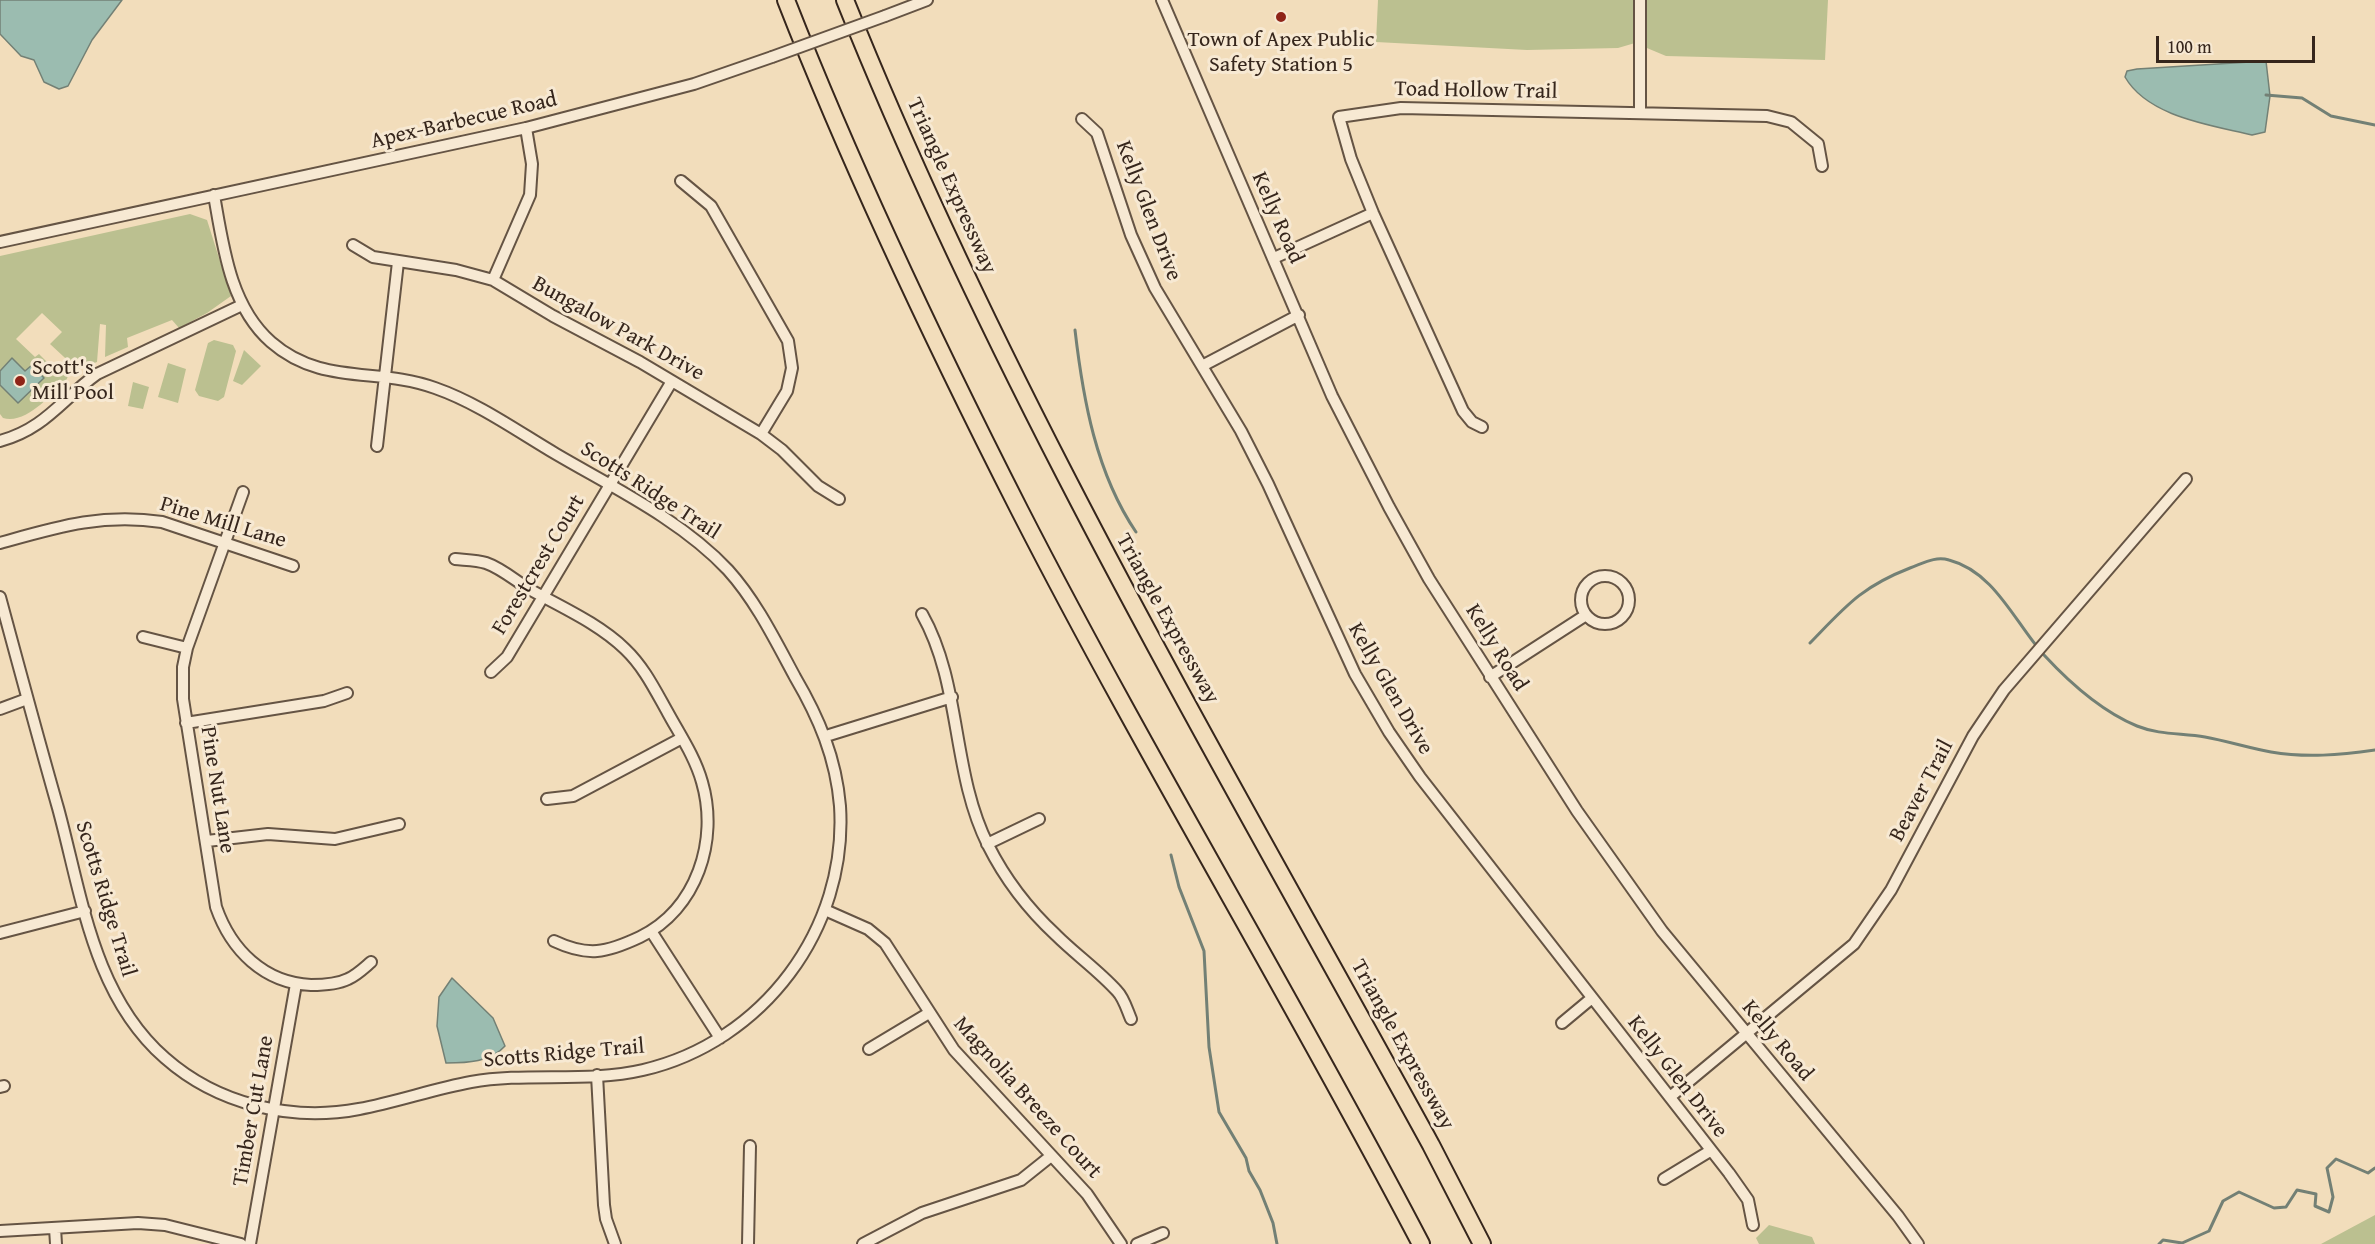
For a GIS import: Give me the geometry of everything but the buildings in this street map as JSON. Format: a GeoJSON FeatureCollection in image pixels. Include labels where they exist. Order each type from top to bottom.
{"type":"FeatureCollection","features":[{"type":"Feature","properties":{"kind":"highway"},"geometry":{"type":"LineString","coordinates":[[786,0],[845,143],[888,238],[1022,513],[1421,1244]]}},
{"type":"Feature","properties":{"kind":"highway","name":"Triangle Expressway"},"geometry":{"type":"LineString","coordinates":[[845,0],[939,218],[988,324],[1080,505],[1431,1145],[1482,1244]]}},
{"type":"Feature","properties":{"kind":"street","name":"Apex-Barbecue Road"},"geometry":{"type":"LineString","coordinates":[[0,242],[526,128],[694,84],[927,0]]}},
{"type":"Feature","properties":{"kind":"street","name":"Kelly Road"},"geometry":{"type":"LineString","coordinates":[[1162,0],[1332,396],[1429,579],[1577,811],[1662,931],[1892,1209],[1917,1244]]}},
{"type":"Feature","properties":{"kind":"street"},"geometry":{"type":"LineString","coordinates":[[1640,0],[1641,113]]}},
{"type":"Feature","properties":{"kind":"street","name":"Toad Hollow Trail"},"geometry":{"type":"LineString","coordinates":[[1482,427],[1472,422],[1463,411],[1373,213],[1351,159],[1339,117],[1401,108],[1767,116],[1791,122],[1818,144],[1822,166]]}},
{"type":"Feature","properties":{"kind":"street","name":"Kelly Glen Drive"},"geometry":{"type":"LineString","coordinates":[[1082,119],[1097,133],[1131,235],[1151,280],[1268,484],[1354,674],[1389,732],[1420,777],[1748,1200],[1753,1225]]}},
{"type":"Feature","properties":{"kind":"street"},"geometry":{"type":"LineString","coordinates":[[493,280],[530,195],[532,164],[526,128]]}},
{"type":"Feature","properties":{"kind":"street"},"geometry":{"type":"LineString","coordinates":[[681,181],[711,206],[788,341],[792,368],[788,391],[761,434]]}},
{"type":"Feature","properties":{"kind":"street","name":"Scotts Ridge Trail"},"geometry":{"type":"LineString","coordinates":[[0,597],[85,911],[106,980],[124,1011],[150,1044],[173,1065],[200,1083],[241,1101],[274,1110],[335,1113],[489,1079],[624,1073],[662,1064],[720,1038],[743,1023],[771,998],[800,960],[825,910],[837,863],[840,820],[836,776],[826,736],[757,607],[734,577],[689,535],[468,402],[428,385],[329,372],[292,357],[262,333],[242,305],[234,284],[214,195]]}},
{"type":"Feature","properties":{"kind":"street"},"geometry":{"type":"LineString","coordinates":[[1274,258],[1373,213]]}},
{"type":"Feature","properties":{"kind":"street","name":"Bungalow Park Drive"},"geometry":{"type":"LineString","coordinates":[[352,245],[373,257],[456,270],[493,280],[761,434],[782,450],[818,486],[839,499]]}},
{"type":"Feature","properties":{"kind":"street"},"geometry":{"type":"LineString","coordinates":[[377,446],[398,262]]}},
{"type":"Feature","properties":{"kind":"street"},"geometry":{"type":"LineString","coordinates":[[0,441],[46,420],[78,388],[97,374],[242,305]]}},
{"type":"Feature","properties":{"kind":"street"},"geometry":{"type":"LineString","coordinates":[[1202,366],[1299,315]]}},
{"type":"Feature","properties":{"kind":"street","name":"Forestcrest Court"},"geometry":{"type":"LineString","coordinates":[[492,672],[507,657],[672,381]]}},
{"type":"Feature","properties":{"kind":"street","name":"Beaver Trail"},"geometry":{"type":"LineString","coordinates":[[1670,1097],[1854,944],[1892,890],[1973,736],[2004,690],[2186,479]]}},
{"type":"Feature","properties":{"kind":"street","name":"Pine Nut Lane"},"geometry":{"type":"LineString","coordinates":[[243,492],[223,543],[188,648],[182,683],[186,723],[216,907],[229,938],[252,963],[264,971],[296,984],[317,985],[341,981],[371,962]]}},
{"type":"Feature","properties":{"kind":"street","name":"Pine Mill Lane"},"geometry":{"type":"LineString","coordinates":[[0,543],[69,524],[122,518],[162,522],[293,566]]}},
{"type":"Feature","properties":{"kind":"street"},"geometry":{"type":"LineString","coordinates":[[454,559],[486,563],[601,631],[626,650],[646,673],[682,738],[694,760],[706,795],[708,840],[699,874],[675,910],[651,932],[616,947],[576,952],[554,941]]}},
{"type":"Feature","properties":{"kind":"street"},"geometry":{"type":"LineString","coordinates":[[1609,576],[1623,584],[1629,599],[1625,613],[1620,619],[1606,624],[1592,620],[1586,615],[1582,608],[1582,591],[1593,579],[1609,576]]}},
{"type":"Feature","properties":{"kind":"street"},"geometry":{"type":"LineString","coordinates":[[922,614],[935,638],[952,697],[954,728],[967,790],[987,844],[1025,904],[1117,991],[1131,1019]]}},
{"type":"Feature","properties":{"kind":"street"},"geometry":{"type":"LineString","coordinates":[[1490,676],[1586,615]]}},
{"type":"Feature","properties":{"kind":"street"},"geometry":{"type":"LineString","coordinates":[[143,637],[188,648]]}},
{"type":"Feature","properties":{"kind":"street"},"geometry":{"type":"LineString","coordinates":[[186,723],[324,701],[347,693]]}},
{"type":"Feature","properties":{"kind":"street"},"geometry":{"type":"LineString","coordinates":[[826,736],[952,697]]}},
{"type":"Feature","properties":{"kind":"street"},"geometry":{"type":"LineString","coordinates":[[0,709],[27,699]]}},
{"type":"Feature","properties":{"kind":"street"},"geometry":{"type":"LineString","coordinates":[[547,799],[573,796],[682,738]]}},
{"type":"Feature","properties":{"kind":"street"},"geometry":{"type":"LineString","coordinates":[[987,844],[1039,819]]}},
{"type":"Feature","properties":{"kind":"street"},"geometry":{"type":"LineString","coordinates":[[207,842],[268,834],[348,837],[399,824]]}},
{"type":"Feature","properties":{"kind":"street","name":"Magnolia Breeze Court"},"geometry":{"type":"LineString","coordinates":[[825,910],[868,929],[885,943],[954,1050],[1097,1207],[1121,1244]]}},
{"type":"Feature","properties":{"kind":"street"},"geometry":{"type":"LineString","coordinates":[[0,933],[85,911]]}},
{"type":"Feature","properties":{"kind":"street"},"geometry":{"type":"LineString","coordinates":[[651,932],[720,1038]]}},
{"type":"Feature","properties":{"kind":"street","name":"Timber Cut Lane"},"geometry":{"type":"LineString","coordinates":[[250,1244],[296,984]]}},
{"type":"Feature","properties":{"kind":"street"},"geometry":{"type":"LineString","coordinates":[[1562,1023],[1592,998]]}},
{"type":"Feature","properties":{"kind":"street"},"geometry":{"type":"LineString","coordinates":[[869,1049],[929,1013]]}},
{"type":"Feature","properties":{"kind":"street"},"geometry":{"type":"LineString","coordinates":[[597,1075],[604,1205],[615,1244]]}},
{"type":"Feature","properties":{"kind":"street"},"geometry":{"type":"LineString","coordinates":[[748,1244],[750,1146]]}},
{"type":"Feature","properties":{"kind":"street"},"geometry":{"type":"LineString","coordinates":[[1664,1179],[1710,1151]]}},
{"type":"Feature","properties":{"kind":"street"},"geometry":{"type":"LineString","coordinates":[[863,1244],[922,1214],[1021,1180],[1051,1156]]}},
{"type":"Feature","properties":{"kind":"street"},"geometry":{"type":"LineString","coordinates":[[0,1231],[138,1223],[165,1225],[241,1244]]}},
{"type":"Feature","properties":{"kind":"street"},"geometry":{"type":"LineString","coordinates":[[55,1228],[56,1244]]}},
{"type":"Feature","properties":{"kind":"street"},"geometry":{"type":"LineString","coordinates":[[1137,1244],[1163,1233]]}},
{"type":"Feature","properties":{"kind":"green space"},"geometry":{"type":"Polygon","coordinates":[[[1378,0],[1828,0],[1825,60],[1666,56],[1635,43],[1618,48],[1527,50],[1376,42],[1378,0]]]}},
{"type":"Feature","properties":{"kind":"green space"},"geometry":{"type":"Polygon","coordinates":[[[190,214],[207,220],[231,296],[207,313],[179,328],[172,320],[127,338],[128,347],[105,357],[106,325],[100,324],[97,362],[77,369],[50,344],[62,332],[42,313],[16,339],[35,357],[39,354],[53,368],[63,368],[68,376],[66,381],[29,413],[12,419],[3,418],[0,414],[0,256],[190,214]]]}},
{"type":"Feature","properties":{"kind":"green space"},"geometry":{"type":"Polygon","coordinates":[[[214,340],[233,345],[236,351],[224,397],[218,401],[199,396],[195,390],[208,343],[214,340]]]}},
{"type":"Feature","properties":{"kind":"green space"},"geometry":{"type":"Polygon","coordinates":[[[244,350],[261,366],[242,385],[233,381],[244,350]]]}},
{"type":"Feature","properties":{"kind":"green space"},"geometry":{"type":"Polygon","coordinates":[[[168,363],[186,369],[178,403],[158,397],[168,363]]]}},
{"type":"Feature","properties":{"kind":"green space"},"geometry":{"type":"Polygon","coordinates":[[[133,382],[149,387],[143,409],[128,406],[133,382]]]}},
{"type":"Feature","properties":{"kind":"green space"},"geometry":{"type":"Polygon","coordinates":[[[2375,1215],[2375,1244],[2321,1244],[2375,1215]]]}},
{"type":"Feature","properties":{"kind":"green space"},"geometry":{"type":"Polygon","coordinates":[[[1769,1225],[1812,1237],[1815,1244],[1759,1244],[1756,1238],[1769,1225]]]}},
{"type":"Feature","properties":{"kind":"water"},"geometry":{"type":"Polygon","coordinates":[[[0,0],[122,0],[92,40],[68,86],[59,89],[44,82],[34,60],[21,56],[0,34],[0,0]]]}},
{"type":"Feature","properties":{"kind":"water"},"geometry":{"type":"Polygon","coordinates":[[[2266,61],[2270,96],[2265,132],[2252,135],[2200,123],[2164,110],[2135,91],[2125,77],[2127,71],[2137,69],[2266,61]]]}},
{"type":"Feature","properties":{"kind":"water","name":"Scott's Mill Pool"},"geometry":{"type":"Polygon","coordinates":[[[12,358],[25,371],[32,365],[44,378],[18,403],[0,385],[0,371],[12,358]]]}},
{"type":"Feature","properties":{"kind":"water"},"geometry":{"type":"Polygon","coordinates":[[[452,978],[493,1018],[505,1046],[493,1055],[470,1062],[446,1063],[437,1026],[439,997],[452,978]]]}},
{"type":"Feature","properties":{"kind":"waterway"},"geometry":{"type":"LineString","coordinates":[[2266,95],[2302,98],[2331,116],[2375,125]]}},
{"type":"Feature","properties":{"kind":"waterway"},"geometry":{"type":"LineString","coordinates":[[1075,330],[1082,382],[1093,435],[1111,485],[1136,532]]}},
{"type":"Feature","properties":{"kind":"waterway"},"geometry":{"type":"LineString","coordinates":[[1810,643],[1866,590],[1910,568],[1944,559],[1965,566],[1979,575],[2003,600],[2033,642],[2064,676],[2099,705],[2137,726],[2162,732],[2205,737],[2284,754],[2323,755],[2375,750]]}},
{"type":"Feature","properties":{"kind":"waterway"},"geometry":{"type":"LineString","coordinates":[[1171,855],[1179,887],[1204,951],[1209,1047],[1219,1112],[1246,1158],[1249,1171],[1260,1190],[1273,1223],[1277,1244]]}},
{"type":"Feature","properties":{"kind":"waterway"},"geometry":{"type":"LineString","coordinates":[[2159,1244],[2163,1240],[2182,1243],[2209,1231],[2223,1201],[2239,1192],[2274,1208],[2286,1207],[2297,1190],[2316,1194],[2315,1206],[2329,1212],[2333,1197],[2327,1168],[2336,1159],[2368,1173],[2375,1168]]}},
{"type":"Feature","properties":{"kind":"place","name":"Town of Apex Public Safety Station 5"},"geometry":{"type":"Point","coordinates":[1281,17]}},
{"type":"Feature","properties":{"kind":"place","name":"Scott's Mill Pool"},"geometry":{"type":"Point","coordinates":[20,381]}}]}
